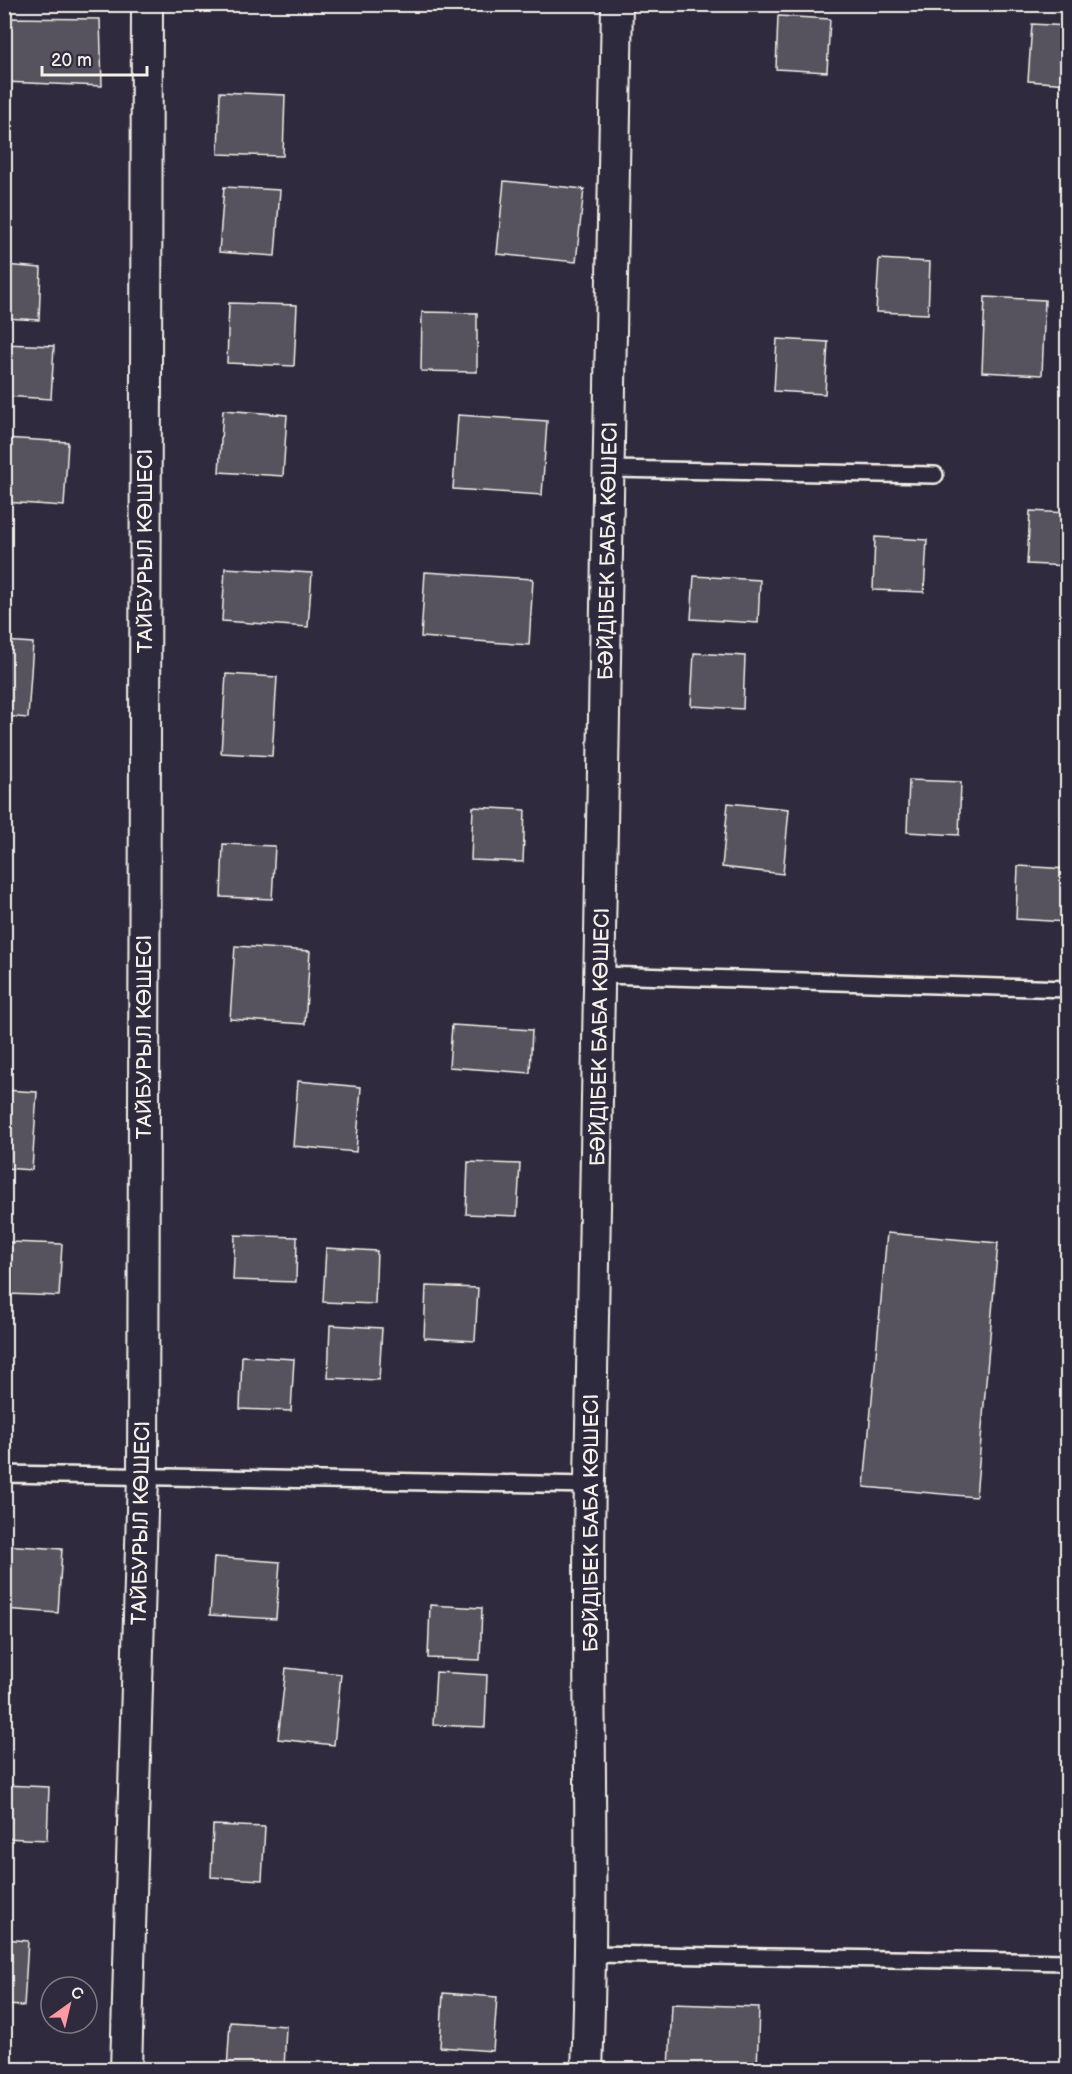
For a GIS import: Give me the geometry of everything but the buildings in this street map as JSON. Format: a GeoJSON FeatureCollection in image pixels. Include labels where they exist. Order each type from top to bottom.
{"type":"FeatureCollection","features":[{"type":"Feature","properties":{"kind":"street","name":"ТАЙБУРЫЛ КӨШЕСІ"},"geometry":{"type":"LineString","coordinates":[[126,2070],[143,1476],[147,4]]}},
{"type":"Feature","properties":{"kind":"street","name":"БӘЙДІБЕК БАБА КӨШЕСІ"},"geometry":{"type":"LineString","coordinates":[[587,2070],[592,1954],[590,1485],[602,975],[617,4]]}},
{"type":"Feature","properties":{"kind":"lane"},"geometry":{"type":"LineString","coordinates":[[609,469],[935,475]]}},
{"type":"Feature","properties":{"kind":"lane"},"geometry":{"type":"LineString","coordinates":[[602,975],[1068,989]]}},
{"type":"Feature","properties":{"kind":"lane"},"geometry":{"type":"LineString","coordinates":[[4,1474],[590,1485]]}},
{"type":"Feature","properties":{"kind":"lane"},"geometry":{"type":"LineString","coordinates":[[592,1954],[1068,1962]]}}]}
